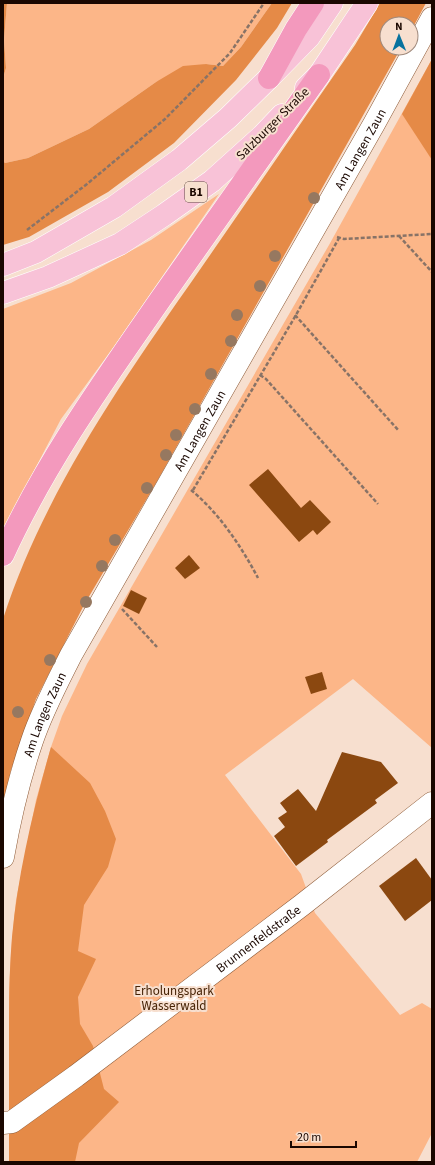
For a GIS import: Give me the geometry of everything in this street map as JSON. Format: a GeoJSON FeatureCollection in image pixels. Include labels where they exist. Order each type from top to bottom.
{"type":"FeatureCollection","features":[{"type":"Feature","properties":{"kind":"highway"},"geometry":{"type":"LineString","coordinates":[[270,78],[296,29],[313,3]]}},
{"type":"Feature","properties":{"kind":"highway"},"geometry":{"type":"LineString","coordinates":[[3,555],[18,521],[41,479],[70,432],[126,348],[319,75]]}},
{"type":"Feature","properties":{"kind":"main road"},"geometry":{"type":"LineString","coordinates":[[3,265],[36,252],[114,207],[179,160],[228,118],[270,78],[309,37],[332,3]]}},
{"type":"Feature","properties":{"kind":"main road","name":"Salzburger Straße"},"geometry":{"type":"LineString","coordinates":[[3,293],[48,277],[120,244],[212,181],[262,136],[319,75],[367,3]]}},
{"type":"Feature","properties":{"kind":"street","name":"Am Langen Zaun"},"geometry":{"type":"LineString","coordinates":[[3,857],[16,795],[32,740],[52,691],[79,641],[315,229],[432,18]]}},
{"type":"Feature","properties":{"kind":"street","name":"Brunnenfeldstraße"},"geometry":{"type":"LineString","coordinates":[[8,1122],[82,1071],[302,905],[432,803]]}},
{"type":"Feature","properties":{"kind":"path"},"geometry":{"type":"LineString","coordinates":[[35,224],[165,119],[230,53],[264,3]]}},
{"type":"Feature","properties":{"kind":"path"},"geometry":{"type":"LineString","coordinates":[[315,229],[329,236],[344,239],[432,234]]}},
{"type":"Feature","properties":{"kind":"path"},"geometry":{"type":"LineString","coordinates":[[399,236],[432,272]]}},
{"type":"Feature","properties":{"kind":"path"},"geometry":{"type":"LineString","coordinates":[[192,490],[296,315],[339,238]]}},
{"type":"Feature","properties":{"kind":"path"},"geometry":{"type":"LineString","coordinates":[[291,312],[296,315],[399,431]]}},
{"type":"Feature","properties":{"kind":"path"},"geometry":{"type":"LineString","coordinates":[[256,372],[266,379],[378,504]]}},
{"type":"Feature","properties":{"kind":"path"},"geometry":{"type":"LineString","coordinates":[[189,488],[209,507],[229,532],[246,556],[258,578]]}},
{"type":"Feature","properties":{"kind":"path"},"geometry":{"type":"LineString","coordinates":[[120,608],[157,647]]}},
{"type":"Feature","properties":{"kind":"green space"},"geometry":{"type":"Polygon","coordinates":[[[7,3],[272,3],[241,47],[223,66],[206,64],[156,82],[89,129],[28,158],[5,163],[3,161],[3,78],[6,68],[4,40],[7,3]]]}},
{"type":"Feature","properties":{"kind":"green space","name":"Erholungspark Wasserwald"},"geometry":{"type":"Polygon","coordinates":[[[432,59],[432,748],[353,679],[225,775],[301,874],[315,913],[400,1015],[422,1003],[432,1009],[432,1133],[417,1162],[9,1162],[9,990],[16,900],[36,800],[51,747],[62,716],[87,664],[329,245],[432,59]]]}},
{"type":"Feature","properties":{"kind":"green space"},"geometry":{"type":"Polygon","coordinates":[[[219,194],[115,345],[61,419],[3,530],[3,309],[71,283],[151,240],[219,194]]]}},
{"type":"Feature","properties":{"kind":"shaded area"},"geometry":{"type":"Polygon","coordinates":[[[3,3],[7,3],[4,40],[6,68],[3,78],[3,3]]]}},
{"type":"Feature","properties":{"kind":"shaded area"},"geometry":{"type":"Polygon","coordinates":[[[272,3],[292,3],[277,28],[236,80],[174,143],[108,192],[29,237],[3,245],[3,161],[5,163],[28,158],[89,129],[156,82],[183,66],[206,64],[223,66],[241,47],[272,3]]]}},
{"type":"Feature","properties":{"kind":"shaded area"},"geometry":{"type":"Polygon","coordinates":[[[380,3],[426,3],[419,16],[379,16],[379,56],[396,56],[156,483],[84,605],[36,699],[11,770],[3,811],[3,619],[20,572],[40,526],[88,438],[114,396],[170,312],[355,45],[380,3]]]}},
{"type":"Feature","properties":{"kind":"shaded area"},"geometry":{"type":"Polygon","coordinates":[[[432,59],[432,160],[402,114],[432,59]]]}},
{"type":"Feature","properties":{"kind":"shaded area"},"geometry":{"type":"Polygon","coordinates":[[[51,747],[90,783],[105,811],[116,839],[108,867],[84,905],[78,951],[96,959],[78,997],[80,1024],[93,1046],[104,1089],[119,1102],[79,1143],[75,1162],[9,1162],[9,1002],[12,937],[22,865],[38,794],[51,747]]]}},
{"type":"Feature","properties":{"kind":"building"},"geometry":{"type":"Polygon","coordinates":[[[268,469],[301,508],[310,500],[331,522],[317,535],[313,530],[299,542],[249,485],[268,469]]]}},
{"type":"Feature","properties":{"kind":"building"},"geometry":{"type":"Polygon","coordinates":[[[189,555],[200,568],[185,579],[175,568],[189,555]]]}},
{"type":"Feature","properties":{"kind":"building"},"geometry":{"type":"Polygon","coordinates":[[[131,590],[147,598],[139,614],[123,606],[131,590]]]}},
{"type":"Feature","properties":{"kind":"building"},"geometry":{"type":"Polygon","coordinates":[[[322,672],[327,689],[311,694],[305,677],[322,672]]]}},
{"type":"Feature","properties":{"kind":"building"},"geometry":{"type":"Polygon","coordinates":[[[342,752],[381,762],[398,783],[375,800],[377,803],[327,840],[328,842],[296,866],[274,836],[285,827],[278,818],[287,812],[280,803],[298,789],[316,811],[342,752]]]}},
{"type":"Feature","properties":{"kind":"building"},"geometry":{"type":"Polygon","coordinates":[[[416,858],[432,880],[432,900],[405,921],[379,886],[416,858]]]}}]}
